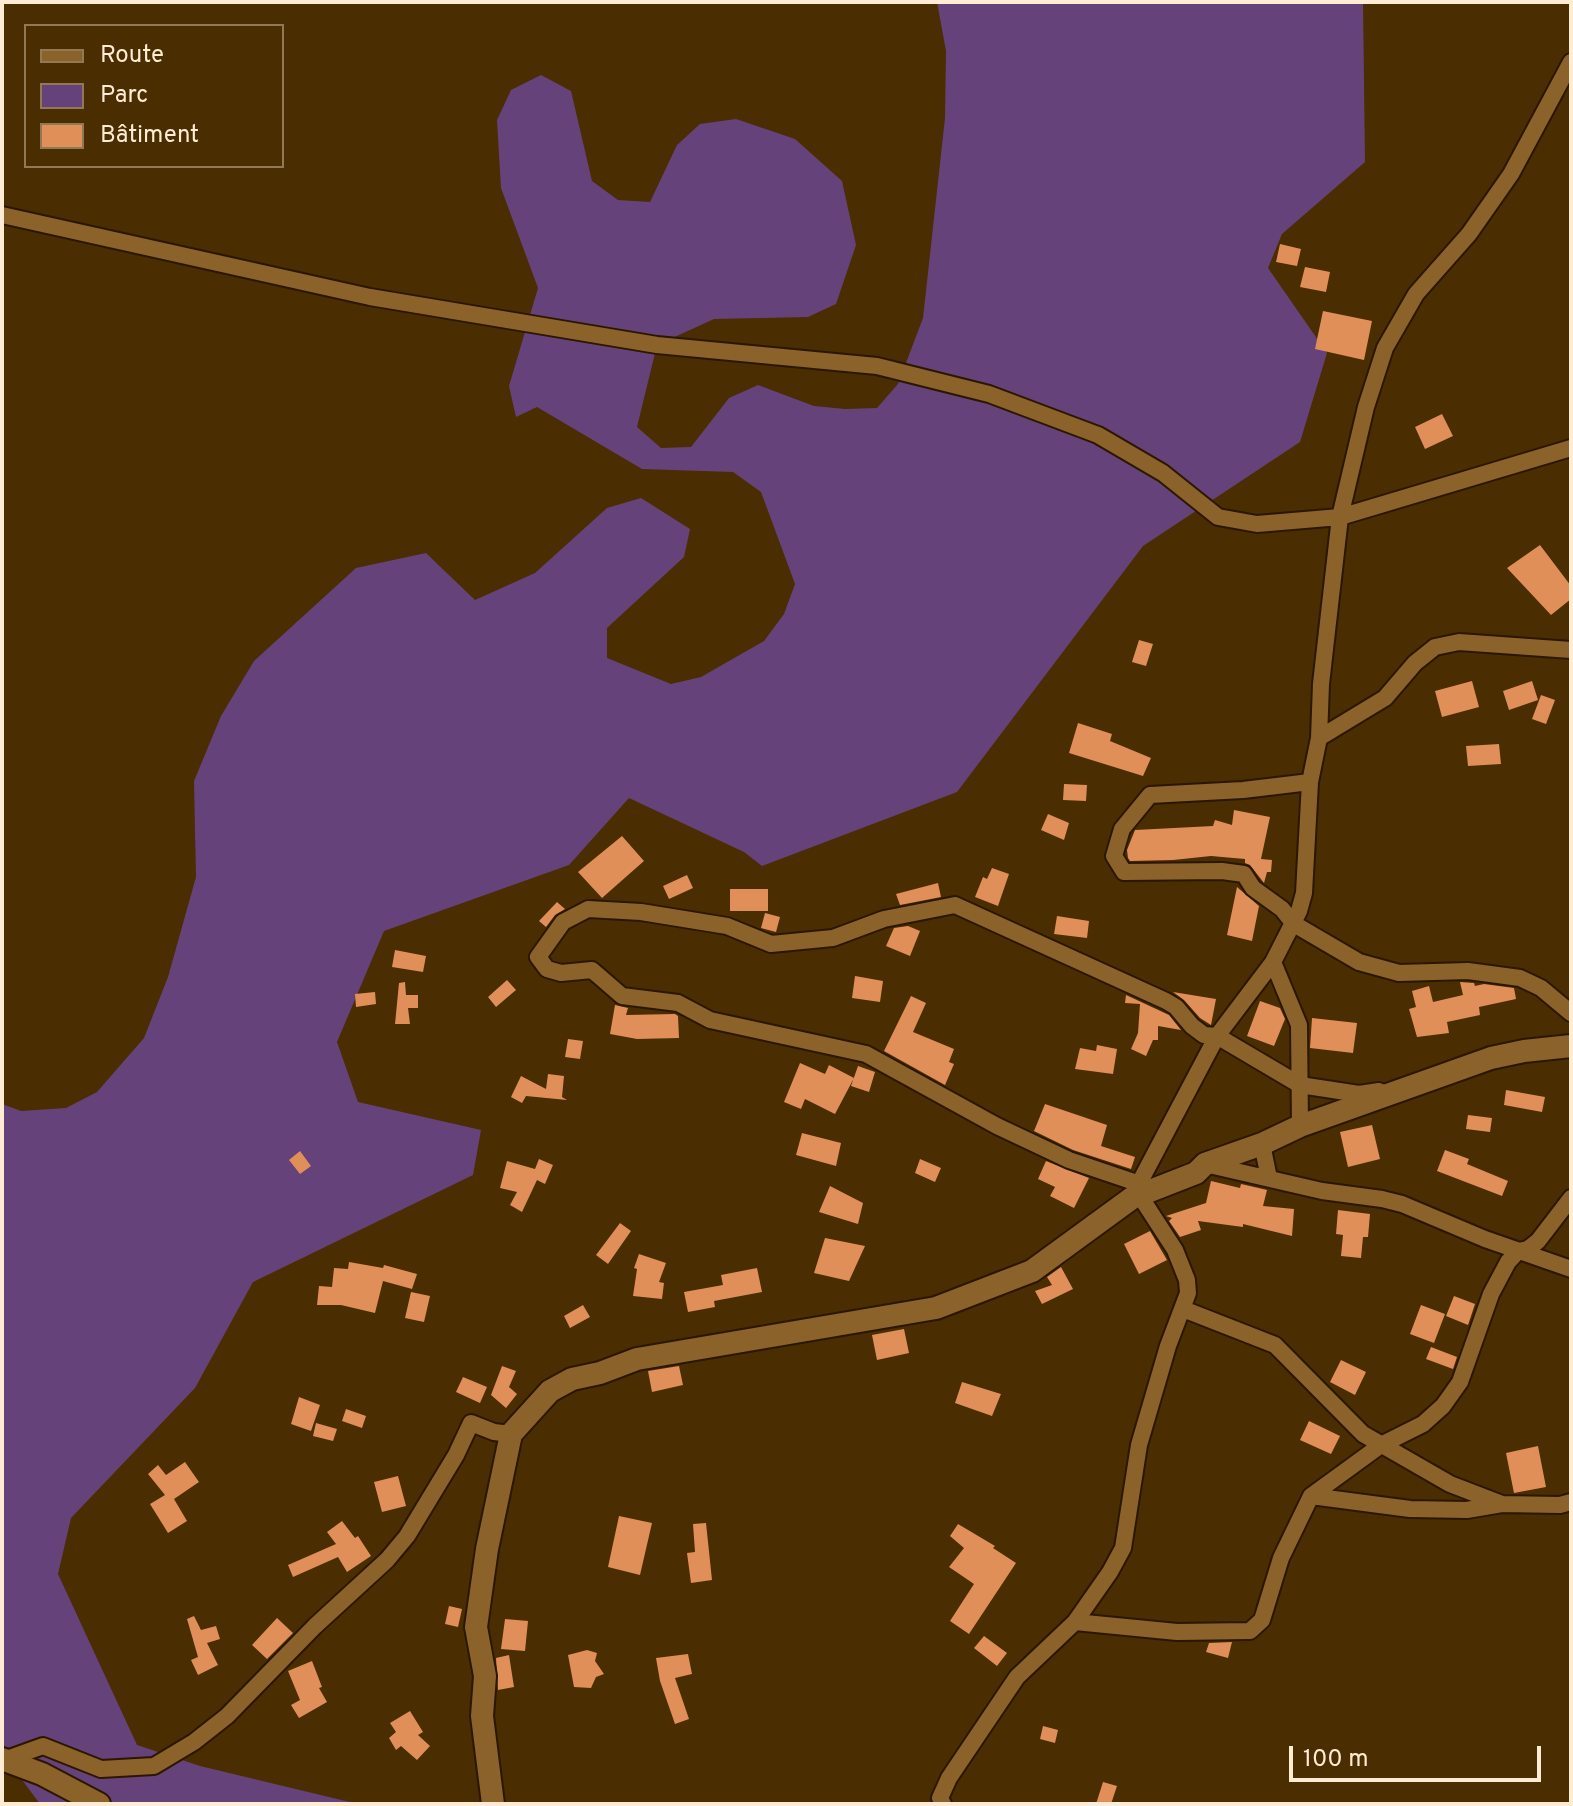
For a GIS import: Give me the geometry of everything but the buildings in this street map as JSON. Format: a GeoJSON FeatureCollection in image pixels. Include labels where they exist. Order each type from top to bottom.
{"type":"FeatureCollection","features":[{"type":"Feature","properties":{"kind":"main road"},"geometry":{"type":"LineString","coordinates":[[493,1804],[482,1716],[485,1676],[476,1627],[487,1549],[511,1434],[550,1391],[572,1379],[600,1373],[637,1359],[936,1308],[1032,1271],[1136,1193],[1196,1173],[1205,1164],[1262,1144],[1300,1126],[1491,1058],[1571,1046]]}},
{"type":"Feature","properties":{"kind":"main road"},"geometry":{"type":"LineString","coordinates":[[3,1759],[42,1774],[99,1804]]}},
{"type":"Feature","properties":{"kind":"street"},"geometry":{"type":"LineString","coordinates":[[1136,1193],[1217,1036],[1273,962],[1294,924],[1304,893],[1310,782],[1319,738],[1321,684],[1340,517],[1366,407],[1385,348],[1416,294],[1469,234],[1511,174],[1571,62]]}},
{"type":"Feature","properties":{"kind":"street"},"geometry":{"type":"LineString","coordinates":[[2,215],[370,297],[657,345],[877,366],[989,394],[1098,435],[1163,473],[1218,517],[1257,524],[1340,517],[1571,448]]}},
{"type":"Feature","properties":{"kind":"street"},"geometry":{"type":"LineString","coordinates":[[1319,738],[1385,698],[1415,663],[1435,647],[1459,642],[1571,650]]}},
{"type":"Feature","properties":{"kind":"street"},"geometry":{"type":"LineString","coordinates":[[1310,782],[1243,790],[1150,795],[1122,829],[1114,856],[1124,872],[1222,871],[1244,874],[1253,888],[1282,909],[1294,924],[1359,962],[1399,973],[1468,971],[1520,978],[1541,988],[1571,1013]]}},
{"type":"Feature","properties":{"kind":"street"},"geometry":{"type":"LineString","coordinates":[[943,1804],[940,1798],[949,1778],[1017,1677],[1075,1622],[1123,1548],[1139,1445],[1168,1346],[1188,1293],[1187,1280],[1175,1250],[1136,1193],[997,1126],[866,1054],[710,1020],[678,1003],[622,996],[592,970],[561,973],[547,969],[538,957],[563,922],[588,909],[641,912],[727,926],[771,944],[833,938],[884,919],[955,905],[1166,1001],[1204,1035],[1217,1036],[1300,1085],[1359,1094],[1412,1085]]}},
{"type":"Feature","properties":{"kind":"street"},"geometry":{"type":"LineString","coordinates":[[1273,962],[1299,1025],[1300,1126]]}},
{"type":"Feature","properties":{"kind":"street"},"geometry":{"type":"LineString","coordinates":[[1262,1144],[1269,1178]]}},
{"type":"Feature","properties":{"kind":"street"},"geometry":{"type":"LineString","coordinates":[[1205,1164],[1322,1191],[1402,1204],[1571,1269]]}},
{"type":"Feature","properties":{"kind":"street"},"geometry":{"type":"LineString","coordinates":[[1075,1622],[1177,1632],[1250,1631],[1262,1620],[1281,1558],[1311,1496],[1381,1445],[1423,1424],[1443,1406],[1460,1382],[1491,1294],[1508,1262],[1518,1251],[1528,1249],[1538,1241],[1571,1198]]}},
{"type":"Feature","properties":{"kind":"street"},"geometry":{"type":"LineString","coordinates":[[1183,1309],[1235,1327],[1283,1350],[1354,1425],[1381,1445],[1450,1484],[1502,1504]]}},
{"type":"Feature","properties":{"kind":"street"},"geometry":{"type":"LineString","coordinates":[[3,1759],[43,1746],[101,1769],[154,1766],[194,1742],[227,1716],[315,1626],[387,1560],[407,1536],[456,1455],[471,1423],[494,1432],[511,1434]]}},
{"type":"Feature","properties":{"kind":"street"},"geometry":{"type":"LineString","coordinates":[[1311,1496],[1410,1509],[1467,1510],[1502,1504],[1560,1505],[1571,1502]]}},
{"type":"Feature","properties":{"kind":"green space"},"geometry":{"type":"Polygon","coordinates":[[[937,2],[1363,2],[1365,162],[1282,234],[1268,268],[1327,353],[1300,442],[1143,546],[957,792],[762,866],[744,852],[629,798],[569,865],[384,931],[337,1042],[358,1102],[481,1130],[473,1175],[253,1282],[195,1388],[71,1518],[58,1574],[137,1745],[200,1766],[358,1804],[40,1804],[2,1753],[2,1104],[21,1111],[66,1108],[97,1092],[144,1038],[168,977],[196,877],[194,781],[221,716],[254,661],[356,568],[426,553],[475,600],[535,573],[607,508],[641,498],[690,529],[684,557],[607,628],[607,658],[671,684],[701,677],[764,641],[784,614],[795,584],[761,492],[733,472],[642,469],[537,407],[516,417],[509,386],[538,288],[501,188],[497,120],[511,90],[541,75],[571,91],[592,181],[618,200],[650,202],[677,145],[700,124],[736,119],[795,139],[842,181],[856,245],[836,304],[808,317],[714,319],[657,345],[637,427],[661,448],[691,447],[729,398],[758,385],[814,406],[877,408],[898,384],[923,318],[945,118],[946,51],[937,2]]]}}]}
